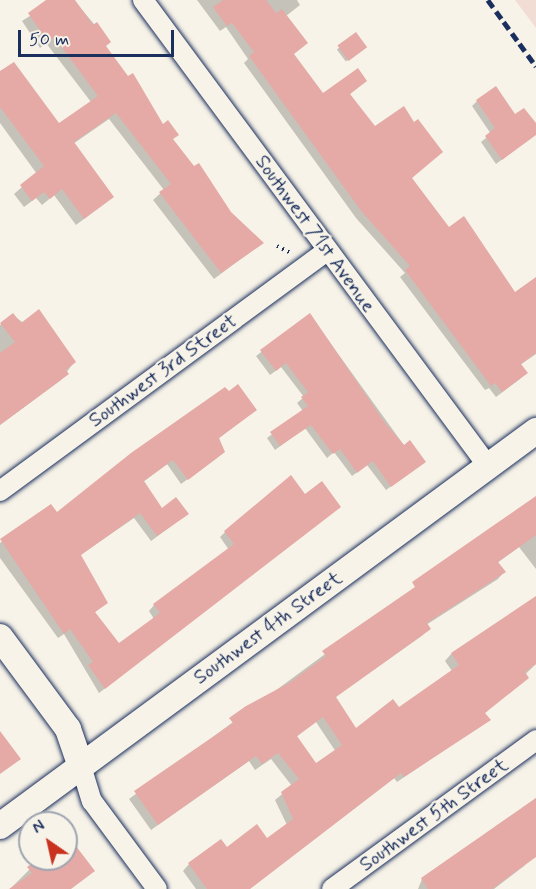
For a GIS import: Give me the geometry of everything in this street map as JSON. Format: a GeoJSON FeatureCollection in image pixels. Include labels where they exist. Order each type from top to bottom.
{"type":"FeatureCollection","features":[{"type":"Feature","properties":{"kind":"street","name":"Southwest 71st Avenue"},"geometry":{"type":"LineString","coordinates":[[143,0],[488,466]]}},
{"type":"Feature","properties":{"kind":"street","name":"Southwest 3rd Street"},"geometry":{"type":"LineString","coordinates":[[0,491],[327,251]]}},
{"type":"Feature","properties":{"kind":"street","name":"Southwest 4th Street"},"geometry":{"type":"LineString","coordinates":[[0,826],[536,431]]}},
{"type":"Feature","properties":{"kind":"street"},"geometry":{"type":"LineString","coordinates":[[0,638],[68,729],[92,801],[156,889]]}},
{"type":"Feature","properties":{"kind":"street","name":"Southwest 5th Street"},"geometry":{"type":"LineString","coordinates":[[332,889],[536,740]]}},
{"type":"Feature","properties":{"kind":"path"},"geometry":{"type":"LineString","coordinates":[[278,246],[291,254]]}},
{"type":"Feature","properties":{"kind":"shaded area"},"geometry":{"type":"Polygon","coordinates":[[[515,0],[536,0],[536,28],[515,0]]]}},
{"type":"Feature","properties":{"kind":"building"},"geometry":{"type":"Polygon","coordinates":[[[46,0],[75,0],[93,25],[97,22],[111,42],[106,46],[128,76],[133,73],[163,124],[168,120],[179,135],[173,139],[194,166],[199,163],[231,212],[264,243],[221,273],[159,192],[171,184],[116,113],[74,142],[114,197],[84,219],[62,189],[50,199],[44,192],[32,201],[20,185],[44,166],[0,107],[0,71],[14,62],[59,123],[98,96],[54,37],[48,42],[28,13],[46,0]]]}},
{"type":"Feature","properties":{"kind":"building"},"geometry":{"type":"Polygon","coordinates":[[[223,0],[266,0],[276,13],[282,9],[308,43],[294,54],[323,93],[358,68],[367,81],[350,94],[375,126],[404,106],[414,122],[418,119],[443,152],[412,178],[449,227],[464,216],[515,292],[536,277],[536,353],[521,364],[528,373],[502,392],[495,383],[491,386],[405,270],[410,266],[362,212],[249,56],[254,52],[232,23],[227,26],[213,7],[223,0]]]}},
{"type":"Feature","properties":{"kind":"building"},"geometry":{"type":"Polygon","coordinates":[[[356,32],[367,47],[349,61],[337,46],[356,32]]]}},
{"type":"Feature","properties":{"kind":"building"},"geometry":{"type":"Polygon","coordinates":[[[496,86],[515,114],[524,108],[536,123],[536,135],[502,160],[485,136],[495,128],[476,100],[496,86]]]}},
{"type":"Feature","properties":{"kind":"building"},"geometry":{"type":"Polygon","coordinates":[[[39,309],[76,362],[66,370],[69,374],[0,425],[0,353],[15,342],[0,323],[13,313],[21,323],[39,309]]]}},
{"type":"Feature","properties":{"kind":"building"},"geometry":{"type":"Polygon","coordinates":[[[310,313],[385,423],[404,445],[410,440],[426,462],[391,487],[373,461],[357,473],[340,449],[333,454],[311,425],[280,446],[270,432],[308,406],[301,397],[308,392],[286,363],[276,371],[260,350],[310,313]]]}},
{"type":"Feature","properties":{"kind":"building"},"geometry":{"type":"Polygon","coordinates":[[[238,384],[257,410],[219,438],[225,452],[188,480],[173,460],[144,481],[162,508],[176,497],[189,514],[157,536],[140,513],[81,555],[108,603],[95,612],[119,643],[160,613],[153,604],[234,544],[224,531],[291,475],[305,494],[322,481],[341,507],[105,689],[88,665],[93,662],[70,629],[64,634],[0,539],[51,504],[57,512],[131,453],[225,387],[229,391],[238,384]]]}},
{"type":"Feature","properties":{"kind":"building"},"geometry":{"type":"Polygon","coordinates":[[[536,496],[536,535],[498,562],[506,572],[427,623],[431,629],[336,697],[356,728],[393,699],[399,707],[459,665],[451,653],[536,596],[536,664],[525,672],[529,678],[485,713],[491,720],[404,777],[401,773],[250,889],[207,889],[188,863],[221,839],[227,847],[257,824],[267,838],[293,819],[281,792],[299,779],[278,753],[262,764],[256,756],[158,825],[134,791],[233,723],[229,718],[246,706],[289,683],[326,656],[322,651],[415,587],[412,582],[536,496]],[[323,717],[297,736],[316,763],[342,745],[323,717]]]}},
{"type":"Feature","properties":{"kind":"building"},"geometry":{"type":"Polygon","coordinates":[[[0,731],[21,759],[0,774],[0,731]]]}},
{"type":"Feature","properties":{"kind":"building"},"geometry":{"type":"Polygon","coordinates":[[[536,798],[536,857],[492,889],[428,889],[421,878],[536,798]]]}},
{"type":"Feature","properties":{"kind":"building"},"geometry":{"type":"Polygon","coordinates":[[[78,849],[95,871],[71,889],[9,889],[32,873],[30,871],[78,871],[78,849]]]}},
{"type":"Feature","properties":{"kind":"railway"},"geometry":{"type":"LineString","coordinates":[[488,0],[536,66]]}}]}
